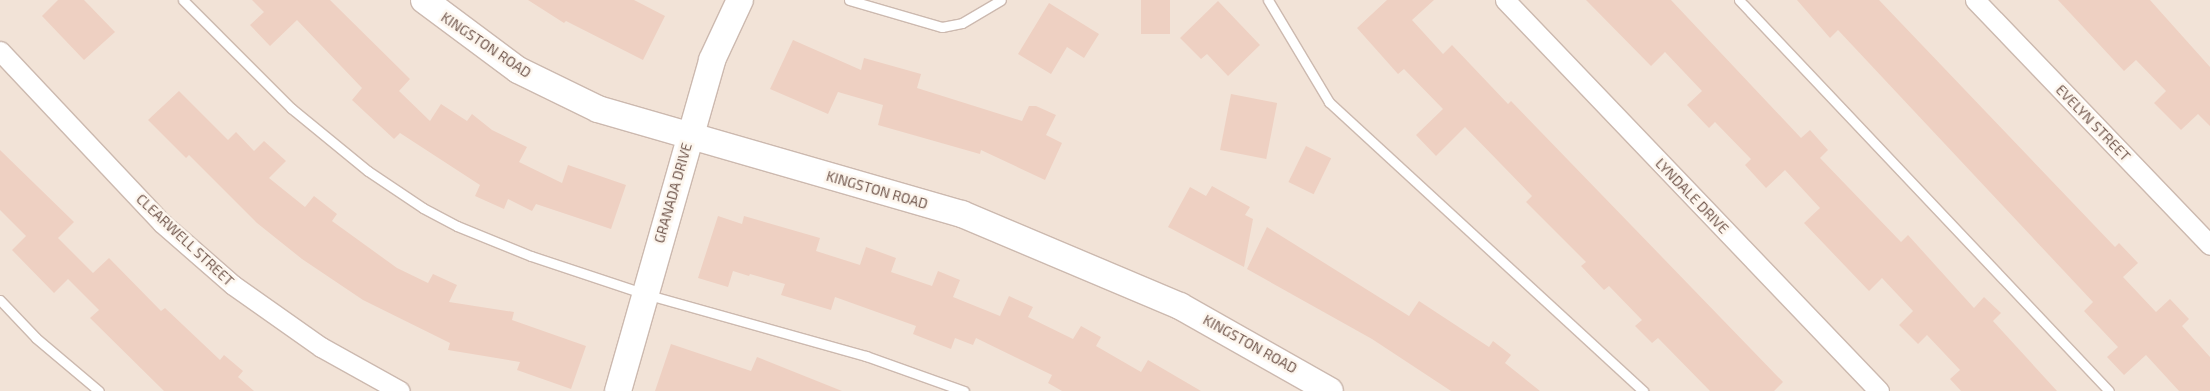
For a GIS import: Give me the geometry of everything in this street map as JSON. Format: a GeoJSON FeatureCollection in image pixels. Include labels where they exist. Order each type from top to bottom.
{"type":"FeatureCollection","features":[{"type":"Feature","properties":{"kind":"street","name":"KINGSTON ROAD"},"geometry":{"type":"LineString","coordinates":[[424,0],[518,70],[598,109],[962,214],[1180,306],[1330,391]]}},
{"type":"Feature","properties":{"kind":"street","name":"GRANADA DRIVE"},"geometry":{"type":"LineString","coordinates":[[618,391],[712,60],[740,0]]}},
{"type":"Feature","properties":{"kind":"street","name":"LYNDALE DRIVE"},"geometry":{"type":"LineString","coordinates":[[1505,0],[1879,391]]}},
{"type":"Feature","properties":{"kind":"street","name":"EVELYN STREET"},"geometry":{"type":"LineString","coordinates":[[1975,0],[2210,245]]}},
{"type":"Feature","properties":{"kind":"street","name":"CLEARWELL STREET"},"geometry":{"type":"LineString","coordinates":[[0,51],[162,222],[233,285],[321,348],[400,391]]}},
{"type":"Feature","properties":{"kind":"lane"},"geometry":{"type":"LineString","coordinates":[[183,0],[291,108],[368,171],[423,208],[457,226],[531,256],[645,294],[866,356],[964,391]]}},
{"type":"Feature","properties":{"kind":"lane"},"geometry":{"type":"LineString","coordinates":[[849,0],[942,27],[962,22],[1001,0]]}},
{"type":"Feature","properties":{"kind":"lane"},"geometry":{"type":"LineString","coordinates":[[1268,0],[1329,102],[1643,391]]}},
{"type":"Feature","properties":{"kind":"lane"},"geometry":{"type":"LineString","coordinates":[[1739,0],[2109,391]]}},
{"type":"Feature","properties":{"kind":"lane"},"geometry":{"type":"LineString","coordinates":[[0,300],[36,338],[99,391]]}},
{"type":"Feature","properties":{"kind":"shaded area"},"geometry":{"type":"Polygon","coordinates":[[[0,0],[2210,0],[2210,391],[0,391],[0,0]]]}},
{"type":"Feature","properties":{"kind":"building"},"geometry":{"type":"Polygon","coordinates":[[[58,0],[84,0],[115,32],[84,60],[42,16],[58,0]]]}},
{"type":"Feature","properties":{"kind":"building"},"geometry":{"type":"Polygon","coordinates":[[[252,0],[330,0],[410,79],[399,91],[430,121],[441,104],[467,121],[472,114],[492,130],[527,147],[519,162],[562,183],[568,165],[626,185],[611,229],[536,204],[532,211],[508,199],[504,209],[475,196],[480,185],[400,133],[394,139],[352,100],[362,88],[297,20],[270,46],[250,25],[264,12],[252,0]]]}},
{"type":"Feature","properties":{"kind":"building"},"geometry":{"type":"Polygon","coordinates":[[[528,0],[634,0],[665,16],[643,60],[566,21],[564,23],[528,0]]]}},
{"type":"Feature","properties":{"kind":"building"},"geometry":{"type":"Polygon","coordinates":[[[1141,0],[1170,0],[1170,34],[1141,34],[1141,0]]]}},
{"type":"Feature","properties":{"kind":"building"},"geometry":{"type":"Polygon","coordinates":[[[1387,0],[1434,0],[1412,20],[1443,54],[1452,45],[1508,104],[1511,101],[1783,382],[1774,391],[1710,391],[1658,338],[1652,343],[1635,326],[1642,320],[1609,286],[1604,290],[1581,266],[1586,262],[1526,202],[1532,196],[1465,127],[1436,156],[1416,135],[1443,109],[1404,69],[1398,74],[1357,28],[1387,0]]]}},
{"type":"Feature","properties":{"kind":"building"},"geometry":{"type":"Polygon","coordinates":[[[1586,0],[1671,0],[1801,138],[1810,130],[1828,150],[1820,158],[1901,242],[1908,235],[1974,308],[1984,297],[2001,313],[1993,321],[2057,391],[1961,391],[1950,379],[1960,370],[1927,335],[1918,344],[1899,325],[1913,311],[1882,278],[1869,291],[1804,223],[1820,208],[1785,170],[1766,188],[1745,165],[1751,159],[1715,122],[1709,128],[1687,105],[1702,91],[1665,52],[1651,66],[1586,0]]]}},
{"type":"Feature","properties":{"kind":"building"},"geometry":{"type":"Polygon","coordinates":[[[1797,0],[1879,0],[2115,247],[2119,243],[2138,263],[2123,277],[2156,312],[2170,299],[2189,319],[2182,326],[2210,357],[2210,391],[2179,391],[2146,355],[2124,375],[2107,357],[2118,347],[2084,311],[2093,302],[1838,30],[1830,38],[1797,0]]]}},
{"type":"Feature","properties":{"kind":"building"},"geometry":{"type":"Polygon","coordinates":[[[2058,0],[2150,0],[2210,67],[2210,126],[2198,114],[2181,130],[2154,103],[2166,91],[2136,60],[2124,71],[2058,0]]]}},
{"type":"Feature","properties":{"kind":"building"},"geometry":{"type":"Polygon","coordinates":[[[1218,1],[1260,45],[1228,76],[1207,54],[1201,59],[1180,38],[1218,1]]]}},
{"type":"Feature","properties":{"kind":"building"},"geometry":{"type":"Polygon","coordinates":[[[1049,3],[1099,34],[1084,58],[1067,47],[1051,74],[1018,54],[1049,3]]]}},
{"type":"Feature","properties":{"kind":"building"},"geometry":{"type":"Polygon","coordinates":[[[793,40],[861,70],[864,58],[921,74],[917,88],[1022,121],[1029,106],[1036,106],[1056,115],[1046,135],[1062,143],[1045,180],[981,150],[980,154],[878,125],[883,105],[838,92],[828,114],[770,89],[793,40]]]}},
{"type":"Feature","properties":{"kind":"building"},"geometry":{"type":"Polygon","coordinates":[[[179,91],[228,140],[236,132],[254,151],[264,141],[286,161],[269,178],[305,207],[314,196],[337,214],[332,221],[397,268],[428,283],[433,274],[457,285],[449,302],[514,312],[512,320],[586,346],[571,389],[517,370],[520,362],[448,350],[450,343],[363,300],[302,259],[257,223],[189,155],[186,158],[148,120],[179,91]]]}},
{"type":"Feature","properties":{"kind":"building"},"geometry":{"type":"Polygon","coordinates":[[[1231,94],[1277,103],[1266,159],[1220,150],[1231,94]]]}},
{"type":"Feature","properties":{"kind":"building"},"geometry":{"type":"Polygon","coordinates":[[[1306,146],[1331,158],[1314,194],[1288,182],[1306,146]]]}},
{"type":"Feature","properties":{"kind":"building"},"geometry":{"type":"Polygon","coordinates":[[[0,150],[74,222],[58,238],[93,273],[109,258],[161,311],[165,308],[220,360],[224,355],[243,371],[238,377],[254,391],[164,391],[90,318],[99,310],[68,279],[54,293],[12,250],[26,236],[0,210],[0,150]]]}},
{"type":"Feature","properties":{"kind":"building"},"geometry":{"type":"Polygon","coordinates":[[[1212,186],[1250,207],[1245,215],[1253,219],[1244,267],[1168,227],[1190,187],[1206,196],[1212,186]]]}},
{"type":"Feature","properties":{"kind":"building"},"geometry":{"type":"Polygon","coordinates":[[[718,216],[742,224],[744,216],[820,238],[816,251],[860,265],[866,247],[896,258],[891,272],[932,286],[938,271],[960,280],[953,297],[1000,316],[1009,296],[1033,307],[1028,317],[1073,339],[1081,326],[1101,337],[1096,346],[1141,372],[1148,360],[1201,391],[1062,391],[1048,383],[1052,375],[976,338],[973,345],[955,338],[951,349],[913,334],[916,326],[835,297],[831,310],[781,295],[785,284],[750,274],[749,276],[733,271],[728,287],[698,278],[718,216]]]}},
{"type":"Feature","properties":{"kind":"building"},"geometry":{"type":"Polygon","coordinates":[[[1267,227],[1409,316],[1419,301],[1489,347],[1493,341],[1511,355],[1505,363],[1540,391],[1451,391],[1372,339],[1247,269],[1267,227]]]}},
{"type":"Feature","properties":{"kind":"building"},"geometry":{"type":"Polygon","coordinates":[[[671,344],[751,371],[757,357],[842,391],[655,391],[671,344]]]}}]}
